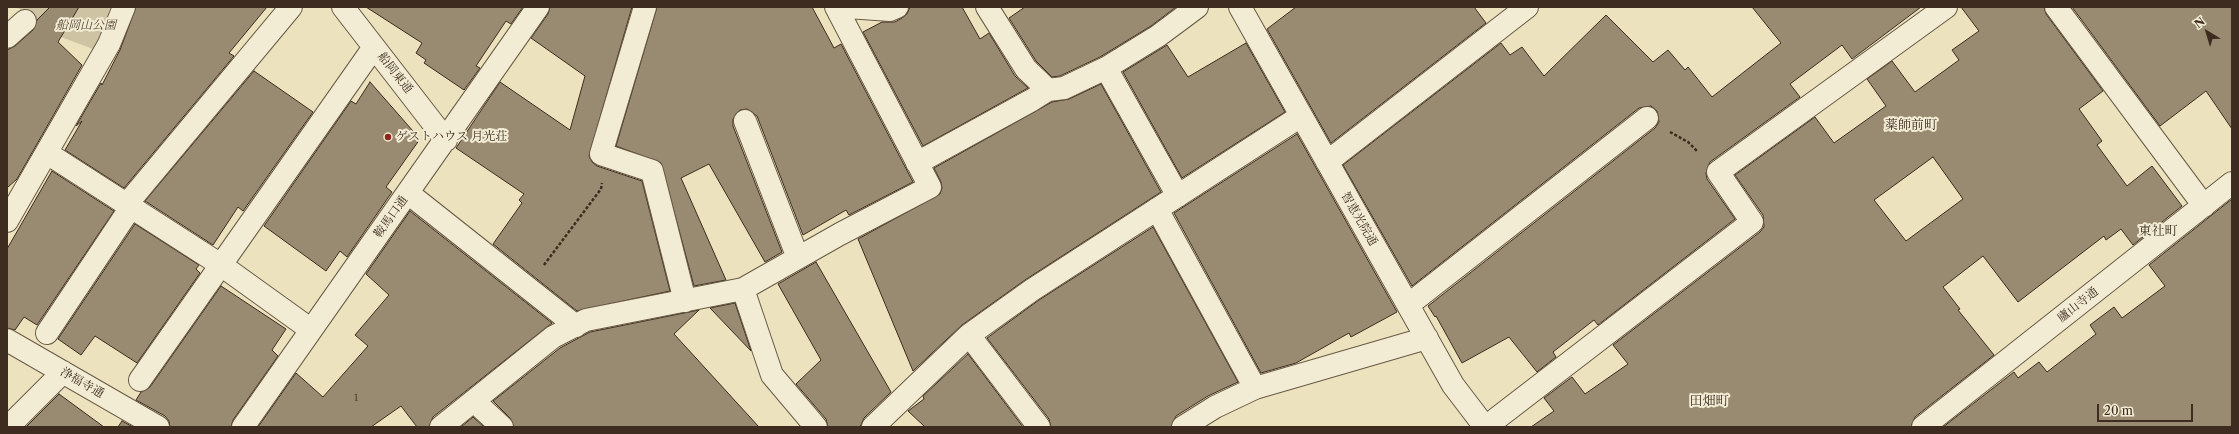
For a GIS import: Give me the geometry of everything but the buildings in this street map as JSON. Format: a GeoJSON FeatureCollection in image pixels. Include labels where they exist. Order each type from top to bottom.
{"type":"FeatureCollection","features":[{"type":"Feature","properties":{"kind":"street"},"geometry":{"type":"LineString","coordinates":[[7,221],[109,44],[124,7]]}},
{"type":"Feature","properties":{"kind":"street"},"geometry":{"type":"LineString","coordinates":[[47,333],[129,206],[291,7]]}},
{"type":"Feature","properties":{"kind":"street","name":"船岡東通"},"geometry":{"type":"LineString","coordinates":[[343,7],[446,140]]}},
{"type":"Feature","properties":{"kind":"street","name":"鞍馬口通"},"geometry":{"type":"LineString","coordinates":[[243,427],[310,329],[446,140],[538,7]]}},
{"type":"Feature","properties":{"kind":"street"},"geometry":{"type":"LineString","coordinates":[[645,7],[602,154],[652,171],[684,300]]}},
{"type":"Feature","properties":{"kind":"street"},"geometry":{"type":"LineString","coordinates":[[440,427],[475,402],[553,337],[586,320],[743,289],[930,187],[836,7]]}},
{"type":"Feature","properties":{"kind":"street"},"geometry":{"type":"LineString","coordinates":[[848,7],[890,10],[897,7]]}},
{"type":"Feature","properties":{"kind":"street"},"geometry":{"type":"LineString","coordinates":[[917,163],[1048,90],[1064,88],[1106,68],[1158,36],[1197,7]]}},
{"type":"Feature","properties":{"kind":"street","name":"智恵光院通"},"geometry":{"type":"LineString","coordinates":[[1240,7],[1453,385],[1490,423]]}},
{"type":"Feature","properties":{"kind":"street"},"geometry":{"type":"LineString","coordinates":[[1327,162],[1527,7]]}},
{"type":"Feature","properties":{"kind":"street"},"geometry":{"type":"LineString","coordinates":[[1490,423],[1752,222],[1718,172],[1946,7]]}},
{"type":"Feature","properties":{"kind":"street"},"geometry":{"type":"LineString","coordinates":[[2056,7],[2204,206]]}},
{"type":"Feature","properties":{"kind":"street"},"geometry":{"type":"LineString","coordinates":[[996,10],[1026,69],[1048,90]]}},
{"type":"Feature","properties":{"kind":"street"},"geometry":{"type":"LineString","coordinates":[[7,37],[25,21]]}},
{"type":"Feature","properties":{"kind":"street"},"geometry":{"type":"LineString","coordinates":[[140,380],[374,48]]}},
{"type":"Feature","properties":{"kind":"street"},"geometry":{"type":"LineString","coordinates":[[1106,68],[1178,196]]}},
{"type":"Feature","properties":{"kind":"street"},"geometry":{"type":"LineString","coordinates":[[873,427],[969,335],[1032,290],[1301,116]]}},
{"type":"Feature","properties":{"kind":"street"},"geometry":{"type":"LineString","coordinates":[[1408,305],[1647,118]]}},
{"type":"Feature","properties":{"kind":"street"},"geometry":{"type":"LineString","coordinates":[[745,121],[798,258]]}},
{"type":"Feature","properties":{"kind":"street"},"geometry":{"type":"LineString","coordinates":[[47,152],[221,265],[310,329]]}},
{"type":"Feature","properties":{"kind":"street","name":"廬山寺通"},"geometry":{"type":"LineString","coordinates":[[1924,427],[2232,183]]}},
{"type":"Feature","properties":{"kind":"street"},"geometry":{"type":"LineString","coordinates":[[408,193],[576,326]]}},
{"type":"Feature","properties":{"kind":"street"},"geometry":{"type":"LineString","coordinates":[[1157,209],[1255,388]]}},
{"type":"Feature","properties":{"kind":"street"},"geometry":{"type":"LineString","coordinates":[[743,289],[772,375],[816,427]]}},
{"type":"Feature","properties":{"kind":"street"},"geometry":{"type":"LineString","coordinates":[[969,335],[1039,427]]}},
{"type":"Feature","properties":{"kind":"street"},"geometry":{"type":"LineString","coordinates":[[1182,427],[1216,407],[1255,388],[1427,338]]}},
{"type":"Feature","properties":{"kind":"street","name":"浄福寺通"},"geometry":{"type":"LineString","coordinates":[[7,340],[158,427]]}},
{"type":"Feature","properties":{"kind":"street"},"geometry":{"type":"LineString","coordinates":[[8,427],[63,372]]}},
{"type":"Feature","properties":{"kind":"street"},"geometry":{"type":"LineString","coordinates":[[475,402],[502,427]]}},
{"type":"Feature","properties":{"kind":"path"},"geometry":{"type":"LineString","coordinates":[[1647,118],[1688,142],[1718,172]]}},
{"type":"Feature","properties":{"kind":"path"},"geometry":{"type":"LineString","coordinates":[[527,288],[601,189],[608,156]]}},
{"type":"Feature","properties":{"kind":"green space","name":"船岡山公園"},"geometry":{"type":"Polygon","coordinates":[[[17,7],[113,7],[101,52],[53,34],[17,7]]]}},
{"type":"Feature","properties":{"kind":"place","name":"ゲストハウス 月光荘"},"geometry":{"type":"Point","coordinates":[388,137]}},
{"type":"Feature","properties":{"kind":"district","name":"薬師前町"},"geometry":{"type":"Point","coordinates":[1911,125]}},
{"type":"Feature","properties":{"kind":"district","name":"東社町"},"geometry":{"type":"Point","coordinates":[2158,231]}},
{"type":"Feature","properties":{"kind":"district","name":"田畑町"},"geometry":{"type":"Point","coordinates":[1709,401]}}]}
